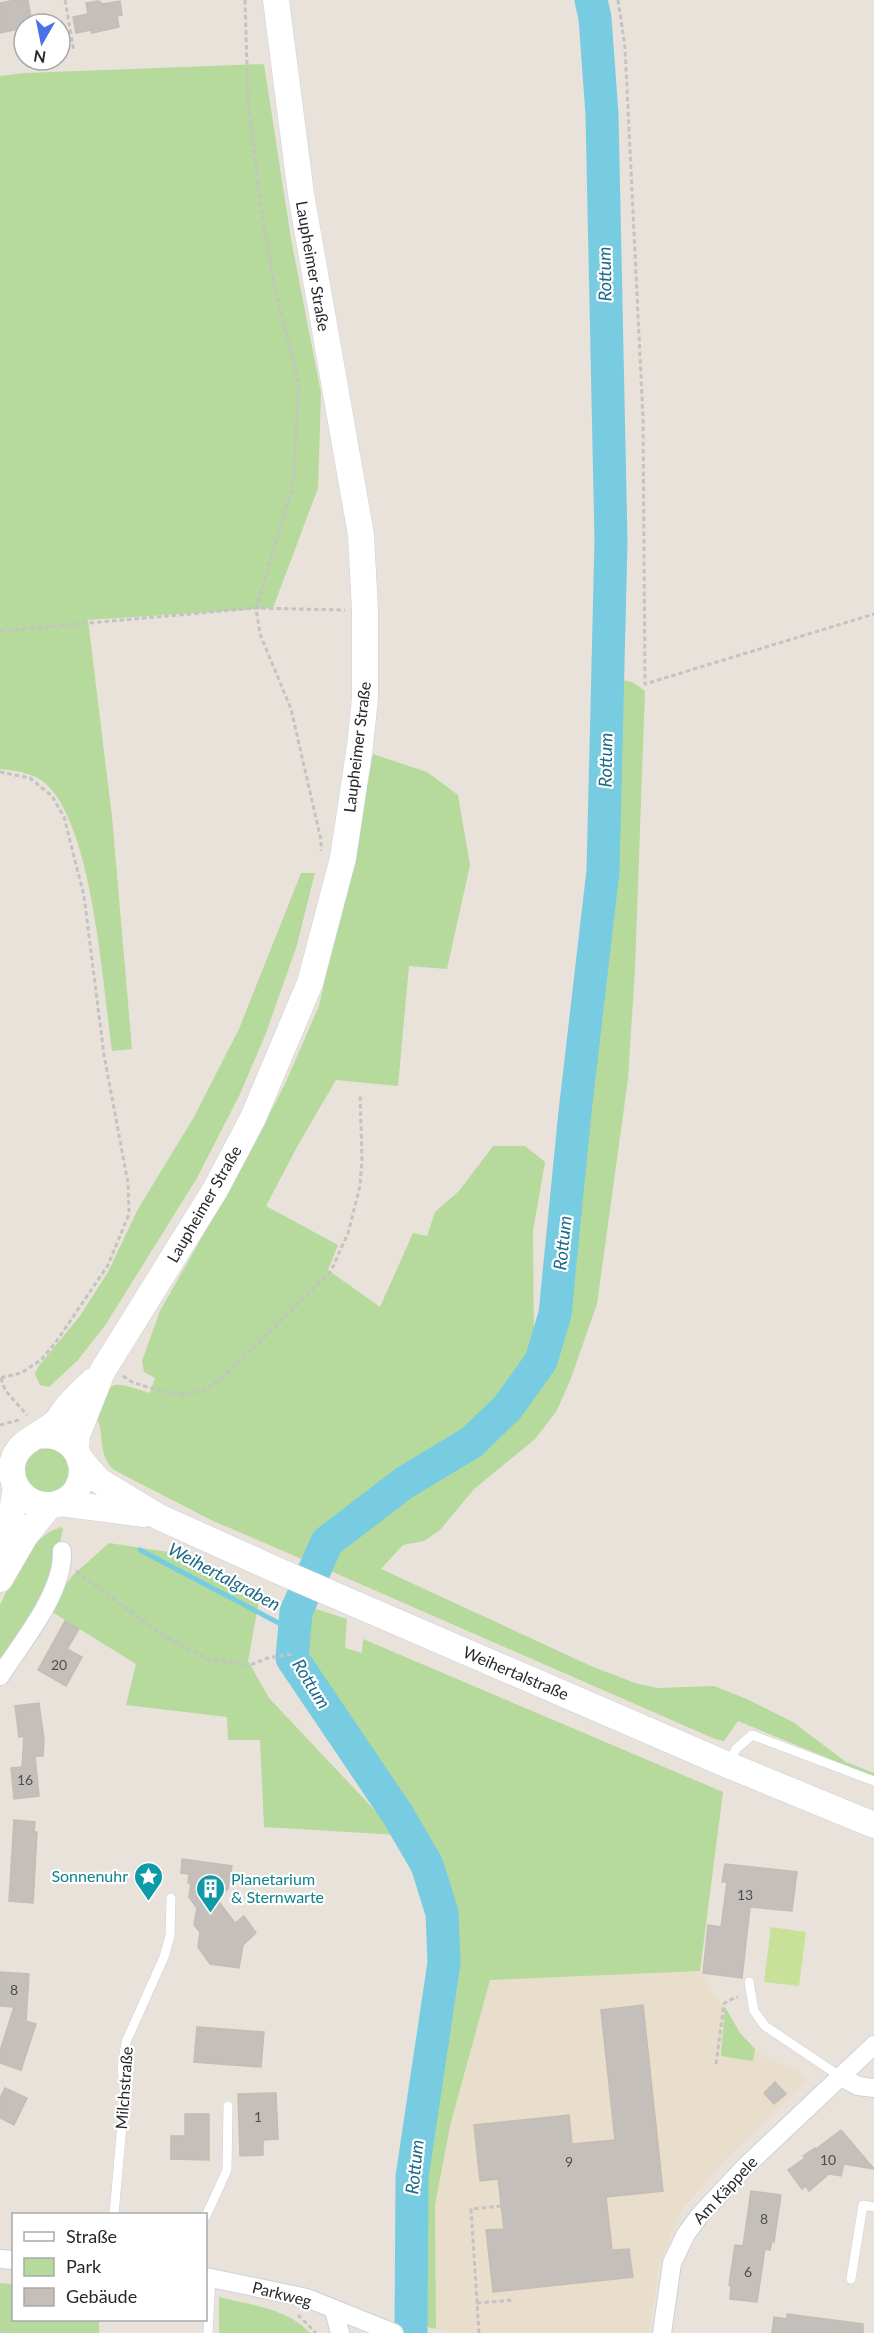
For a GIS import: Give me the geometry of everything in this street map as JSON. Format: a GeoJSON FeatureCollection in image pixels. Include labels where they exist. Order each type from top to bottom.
{"type":"FeatureCollection","features":[{"type":"Feature","properties":{"kind":"street","name":"Laupheimer Straße"},"geometry":{"type":"LineString","coordinates":[[78,1454],[77,1435],[104,1368],[215,1190],[253,1118],[310,982],[343,858],[361,736],[365,698],[365,610],[361,535],[301,194],[276,0]]}},
{"type":"Feature","properties":{"kind":"street","name":"Laupheimer Straße"},"geometry":{"type":"LineString","coordinates":[[31,1431],[56,1422],[104,1368]]}},
{"type":"Feature","properties":{"kind":"street"},"geometry":{"type":"LineString","coordinates":[[0,1558],[12,1512],[10,1478],[12,1462],[31,1431]]}},
{"type":"Feature","properties":{"kind":"street"},"geometry":{"type":"LineString","coordinates":[[0,1439],[31,1431],[57,1436],[68,1442],[78,1454],[81,1479],[77,1489],[70,1497],[55,1504],[25,1536],[0,1579]]}},
{"type":"Feature","properties":{"kind":"street","name":"Weihertalstraße"},"geometry":{"type":"LineString","coordinates":[[78,1454],[98,1480],[159,1517],[728,1765],[874,1825]]}},
{"type":"Feature","properties":{"kind":"street"},"geometry":{"type":"LineString","coordinates":[[10,1478],[29,1500],[39,1504],[55,1504]]}},
{"type":"Feature","properties":{"kind":"street","name":"Weihertalstraße"},"geometry":{"type":"LineString","coordinates":[[55,1504],[159,1517]]}},
{"type":"Feature","properties":{"kind":"street"},"geometry":{"type":"LineString","coordinates":[[0,1676],[52,1594],[62,1556]]}},
{"type":"Feature","properties":{"kind":"street","name":"Am Käppele"},"geometry":{"type":"LineString","coordinates":[[662,2333],[672,2263],[686,2234],[700,2215],[746,2166],[874,2045]]}},
{"type":"Feature","properties":{"kind":"street"},"geometry":{"type":"LineString","coordinates":[[840,2077],[858,2086],[874,2088]]}},
{"type":"Feature","properties":{"kind":"street","name":"Parkweg"},"geometry":{"type":"LineString","coordinates":[[208,2277],[307,2298],[334,2310],[340,2333]]}},
{"type":"Feature","properties":{"kind":"street"},"geometry":{"type":"LineString","coordinates":[[334,2310],[390,2332]]}},
{"type":"Feature","properties":{"kind":"lane"},"geometry":{"type":"LineString","coordinates":[[728,1765],[736,1749],[752,1735],[874,1780]]}},
{"type":"Feature","properties":{"kind":"lane","name":"Milchstraße"},"geometry":{"type":"LineString","coordinates":[[114,2213],[124,2092],[122,2069],[126,2042],[136,2015],[164,1957],[170,1936],[171,1898]]}},
{"type":"Feature","properties":{"kind":"lane"},"geometry":{"type":"LineString","coordinates":[[749,1982],[754,2011],[765,2026],[840,2077]]}},
{"type":"Feature","properties":{"kind":"lane"},"geometry":{"type":"LineString","coordinates":[[207,2214],[227,2170],[228,2106]]}},
{"type":"Feature","properties":{"kind":"lane"},"geometry":{"type":"LineString","coordinates":[[851,2279],[863,2205],[874,2207]]}},
{"type":"Feature","properties":{"kind":"lane"},"geometry":{"type":"LineString","coordinates":[[208,2277],[208,2333]]}},
{"type":"Feature","properties":{"kind":"path"},"geometry":{"type":"LineString","coordinates":[[65,0],[74,52]]}},
{"type":"Feature","properties":{"kind":"path"},"geometry":{"type":"LineString","coordinates":[[245,0],[248,100],[261,209],[276,294],[298,383],[293,485],[256,608],[260,634],[291,709],[321,840],[321,861]]}},
{"type":"Feature","properties":{"kind":"path"},"geometry":{"type":"LineString","coordinates":[[618,0],[625,47],[642,406],[645,684],[874,614]]}},
{"type":"Feature","properties":{"kind":"path"},"geometry":{"type":"LineString","coordinates":[[0,631],[256,608],[328,610]]}},
{"type":"Feature","properties":{"kind":"path"},"geometry":{"type":"LineString","coordinates":[[0,772],[30,778],[52,796],[64,817],[84,896],[104,1055],[128,1182],[129,1214],[108,1265],[56,1342],[41,1360],[21,1372],[0,1378],[31,1431]]}},
{"type":"Feature","properties":{"kind":"path"},"geometry":{"type":"LineString","coordinates":[[104,1368],[132,1382],[160,1391],[188,1395],[210,1387],[235,1366],[331,1271],[348,1233],[360,1186],[362,1159],[360,1094]]}},
{"type":"Feature","properties":{"kind":"path"},"geometry":{"type":"LineString","coordinates":[[62,1556],[162,1635],[208,1659],[250,1665],[268,1658],[292,1654]]}},
{"type":"Feature","properties":{"kind":"path"},"geometry":{"type":"LineString","coordinates":[[716,2064],[723,2004],[750,1992]]}},
{"type":"Feature","properties":{"kind":"path"},"geometry":{"type":"LineString","coordinates":[[479,2333],[471,2209],[501,2206]]}},
{"type":"Feature","properties":{"kind":"path"},"geometry":{"type":"LineString","coordinates":[[477,2303],[514,2300]]}},
{"type":"Feature","properties":{"kind":"path"},"geometry":{"type":"LineString","coordinates":[[310,2325],[316,2333]]}},
{"type":"Feature","properties":{"kind":"shaded area"},"geometry":{"type":"Polygon","coordinates":[[[700,1971],[740,2033],[755,2049],[765,2057],[796,2070],[808,2080],[724,2161],[680,2212],[659,2266],[649,2333],[456,2333],[436,2329],[435,2205],[450,2126],[490,1980],[700,1971]]]}},
{"type":"Feature","properties":{"kind":"green space"},"geometry":{"type":"Polygon","coordinates":[[[264,64],[291,239],[321,393],[318,488],[273,608],[88,620],[112,817],[132,1049],[112,1051],[94,912],[77,840],[65,810],[45,783],[27,774],[0,769],[0,76],[264,64]]]}},
{"type":"Feature","properties":{"kind":"green space"},"geometry":{"type":"Polygon","coordinates":[[[617,679],[632,682],[645,691],[635,969],[628,1079],[597,1304],[570,1381],[556,1412],[535,1439],[474,1489],[440,1530],[424,1541],[403,1545],[381,1569],[591,1666],[635,1683],[657,1688],[714,1686],[749,1700],[793,1722],[846,1762],[874,1773],[874,1777],[738,1721],[724,1741],[715,1739],[319,1566],[338,1547],[390,1512],[418,1487],[468,1451],[522,1406],[544,1372],[556,1341],[579,1227],[615,791],[617,679]]]}},
{"type":"Feature","properties":{"kind":"green space"},"geometry":{"type":"Polygon","coordinates":[[[373,754],[427,772],[458,795],[470,865],[447,969],[409,966],[398,1086],[336,1080],[266,1206],[338,1245],[328,1270],[380,1307],[413,1233],[427,1236],[435,1212],[459,1191],[493,1146],[525,1146],[545,1162],[533,1231],[534,1346],[520,1376],[479,1425],[344,1514],[314,1541],[304,1560],[211,1520],[114,1470],[105,1456],[100,1427],[94,1415],[109,1388],[115,1385],[128,1386],[150,1393],[155,1378],[144,1372],[142,1361],[160,1311],[247,1158],[285,1084],[319,1006],[353,859],[373,754]]]}},
{"type":"Feature","properties":{"kind":"green space"},"geometry":{"type":"Polygon","coordinates":[[[301,873],[315,873],[297,945],[266,1033],[240,1094],[197,1178],[106,1324],[78,1360],[49,1387],[40,1385],[35,1374],[38,1367],[80,1316],[108,1272],[138,1209],[194,1117],[239,1029],[301,873]]]}},
{"type":"Feature","properties":{"kind":"green space"},"geometry":{"type":"Polygon","coordinates":[[[46,1444],[72,1459],[67,1489],[44,1496],[24,1481],[24,1466],[30,1455],[46,1444]]]}},
{"type":"Feature","properties":{"kind":"green space"},"geometry":{"type":"Polygon","coordinates":[[[61,1527],[63,1529],[50,1586],[0,1667],[0,1605],[30,1542],[38,1541],[49,1532],[61,1527]]]}},
{"type":"Feature","properties":{"kind":"green space"},"geometry":{"type":"Polygon","coordinates":[[[109,1543],[168,1552],[225,1576],[260,1595],[248,1661],[269,1698],[398,1835],[264,1827],[260,1740],[228,1740],[227,1717],[126,1705],[136,1664],[49,1610],[72,1576],[109,1543]]]}},
{"type":"Feature","properties":{"kind":"green space"},"geometry":{"type":"Polygon","coordinates":[[[310,1607],[347,1619],[345,1648],[362,1653],[363,1639],[723,1792],[700,1971],[490,1980],[450,2126],[435,2205],[436,2329],[423,2326],[421,2226],[423,2166],[430,2098],[449,1989],[454,1907],[444,1869],[414,1812],[305,1659],[304,1644],[310,1607]]]}},
{"type":"Feature","properties":{"kind":"green space"},"geometry":{"type":"Polygon","coordinates":[[[771,1927],[806,1932],[799,1986],[764,1982],[771,1927]]]}},
{"type":"Feature","properties":{"kind":"green space"},"geometry":{"type":"Polygon","coordinates":[[[725,2007],[740,2033],[755,2049],[753,2061],[721,2056],[725,2007]]]}},
{"type":"Feature","properties":{"kind":"green space"},"geometry":{"type":"Polygon","coordinates":[[[0,2283],[12,2284],[12,2321],[99,2321],[99,2333],[0,2333],[0,2283]]]}},
{"type":"Feature","properties":{"kind":"green space"},"geometry":{"type":"Polygon","coordinates":[[[219,2297],[280,2313],[291,2318],[310,2333],[219,2333],[219,2297]]]}},
{"type":"Feature","properties":{"kind":"building"},"geometry":{"type":"Polygon","coordinates":[[[28,0],[30,12],[12,12],[12,30],[0,33],[0,3],[28,0]]]}},
{"type":"Feature","properties":{"kind":"building"},"geometry":{"type":"Polygon","coordinates":[[[98,1],[103,4],[120,1],[122,15],[117,16],[119,27],[92,33],[91,30],[76,33],[73,17],[88,14],[86,3],[98,1]]]}},
{"type":"Feature","properties":{"kind":"building"},"geometry":{"type":"Polygon","coordinates":[[[65,1621],[79,1629],[67,1649],[82,1657],[66,1686],[38,1670],[65,1621]]]}},
{"type":"Feature","properties":{"kind":"building"},"geometry":{"type":"Polygon","coordinates":[[[39,1703],[44,1740],[43,1756],[35,1756],[39,1796],[14,1799],[11,1768],[22,1767],[24,1736],[19,1737],[15,1706],[39,1703]]]}},
{"type":"Feature","properties":{"kind":"building"},"geometry":{"type":"Polygon","coordinates":[[[14,1820],[35,1822],[34,1832],[37,1832],[33,1903],[9,1901],[14,1820]]]}},
{"type":"Feature","properties":{"kind":"building","name":"Planetarium & Sternwarte"},"geometry":{"type":"Polygon","coordinates":[[[182,1859],[232,1866],[228,1889],[216,1898],[235,1923],[244,1916],[256,1933],[243,1945],[239,1968],[210,1964],[198,1947],[200,1932],[194,1925],[197,1908],[189,1897],[191,1883],[188,1883],[189,1874],[181,1873],[182,1859]]]}},
{"type":"Feature","properties":{"kind":"building"},"geometry":{"type":"Polygon","coordinates":[[[725,1864],[797,1872],[792,1911],[750,1907],[742,1978],[703,1973],[708,1925],[721,1927],[727,1882],[722,1882],[725,1864]]]}},
{"type":"Feature","properties":{"kind":"building"},"geometry":{"type":"Polygon","coordinates":[[[0,1972],[29,1974],[26,2021],[36,2024],[21,2070],[0,2063],[0,2051],[14,2007],[0,2006],[0,1972]]]}},
{"type":"Feature","properties":{"kind":"building"},"geometry":{"type":"Polygon","coordinates":[[[643,2005],[663,2191],[606,2197],[612,2250],[629,2249],[633,2277],[493,2292],[486,2230],[504,2229],[498,2179],[480,2181],[474,2125],[569,2115],[572,2144],[615,2140],[601,2010],[643,2005]]]}},
{"type":"Feature","properties":{"kind":"building"},"geometry":{"type":"Polygon","coordinates":[[[197,2027],[264,2032],[261,2067],[194,2062],[197,2027]]]}},
{"type":"Feature","properties":{"kind":"building"},"geometry":{"type":"Polygon","coordinates":[[[775,2082],[786,2094],[774,2104],[764,2093],[775,2082]]]}},
{"type":"Feature","properties":{"kind":"building"},"geometry":{"type":"Polygon","coordinates":[[[5,2088],[27,2098],[14,2125],[0,2118],[0,2098],[5,2088]]]}},
{"type":"Feature","properties":{"kind":"building"},"geometry":{"type":"Polygon","coordinates":[[[276,2093],[278,2139],[263,2140],[263,2155],[240,2156],[238,2094],[276,2093]]]}},
{"type":"Feature","properties":{"kind":"building"},"geometry":{"type":"Polygon","coordinates":[[[185,2114],[209,2114],[209,2160],[171,2159],[171,2136],[185,2136],[185,2114]]]}},
{"type":"Feature","properties":{"kind":"building"},"geometry":{"type":"Polygon","coordinates":[[[841,2130],[874,2169],[844,2164],[841,2176],[829,2174],[809,2191],[806,2186],[802,2189],[788,2170],[805,2158],[803,2156],[841,2130]]]}},
{"type":"Feature","properties":{"kind":"building"},"geometry":{"type":"Polygon","coordinates":[[[751,2191],[781,2195],[774,2242],[772,2241],[770,2250],[765,2249],[757,2302],[730,2299],[731,2286],[729,2285],[735,2245],[743,2246],[751,2191]]]}},
{"type":"Feature","properties":{"kind":"building"},"geometry":{"type":"Polygon","coordinates":[[[787,2314],[863,2324],[863,2333],[772,2333],[774,2317],[787,2319],[787,2314]]]}},
{"type":"Feature","properties":{"kind":"waterway","name":"Rottum"},"geometry":{"type":"LineString","coordinates":[[411,2333],[412,2177],[444,1963],[442,1913],[427,1865],[398,1815],[292,1658],[296,1612],[327,1542],[404,1483],[472,1442],[508,1407],[541,1361],[555,1314],[575,1112],[603,871],[611,541],[602,114],[595,18],[591,0]]}},
{"type":"Feature","properties":{"kind":"waterway","name":"Weihertalgraben"},"geometry":{"type":"LineString","coordinates":[[140,1550],[294,1631]]}},
{"type":"Feature","properties":{"kind":"place","name":"Sonnenuhr"},"geometry":{"type":"Point","coordinates":[149,1902]}},
{"type":"Feature","properties":{"kind":"place","name":"Planetarium & Sternwarte"},"geometry":{"type":"Point","coordinates":[210,1914]}}]}
